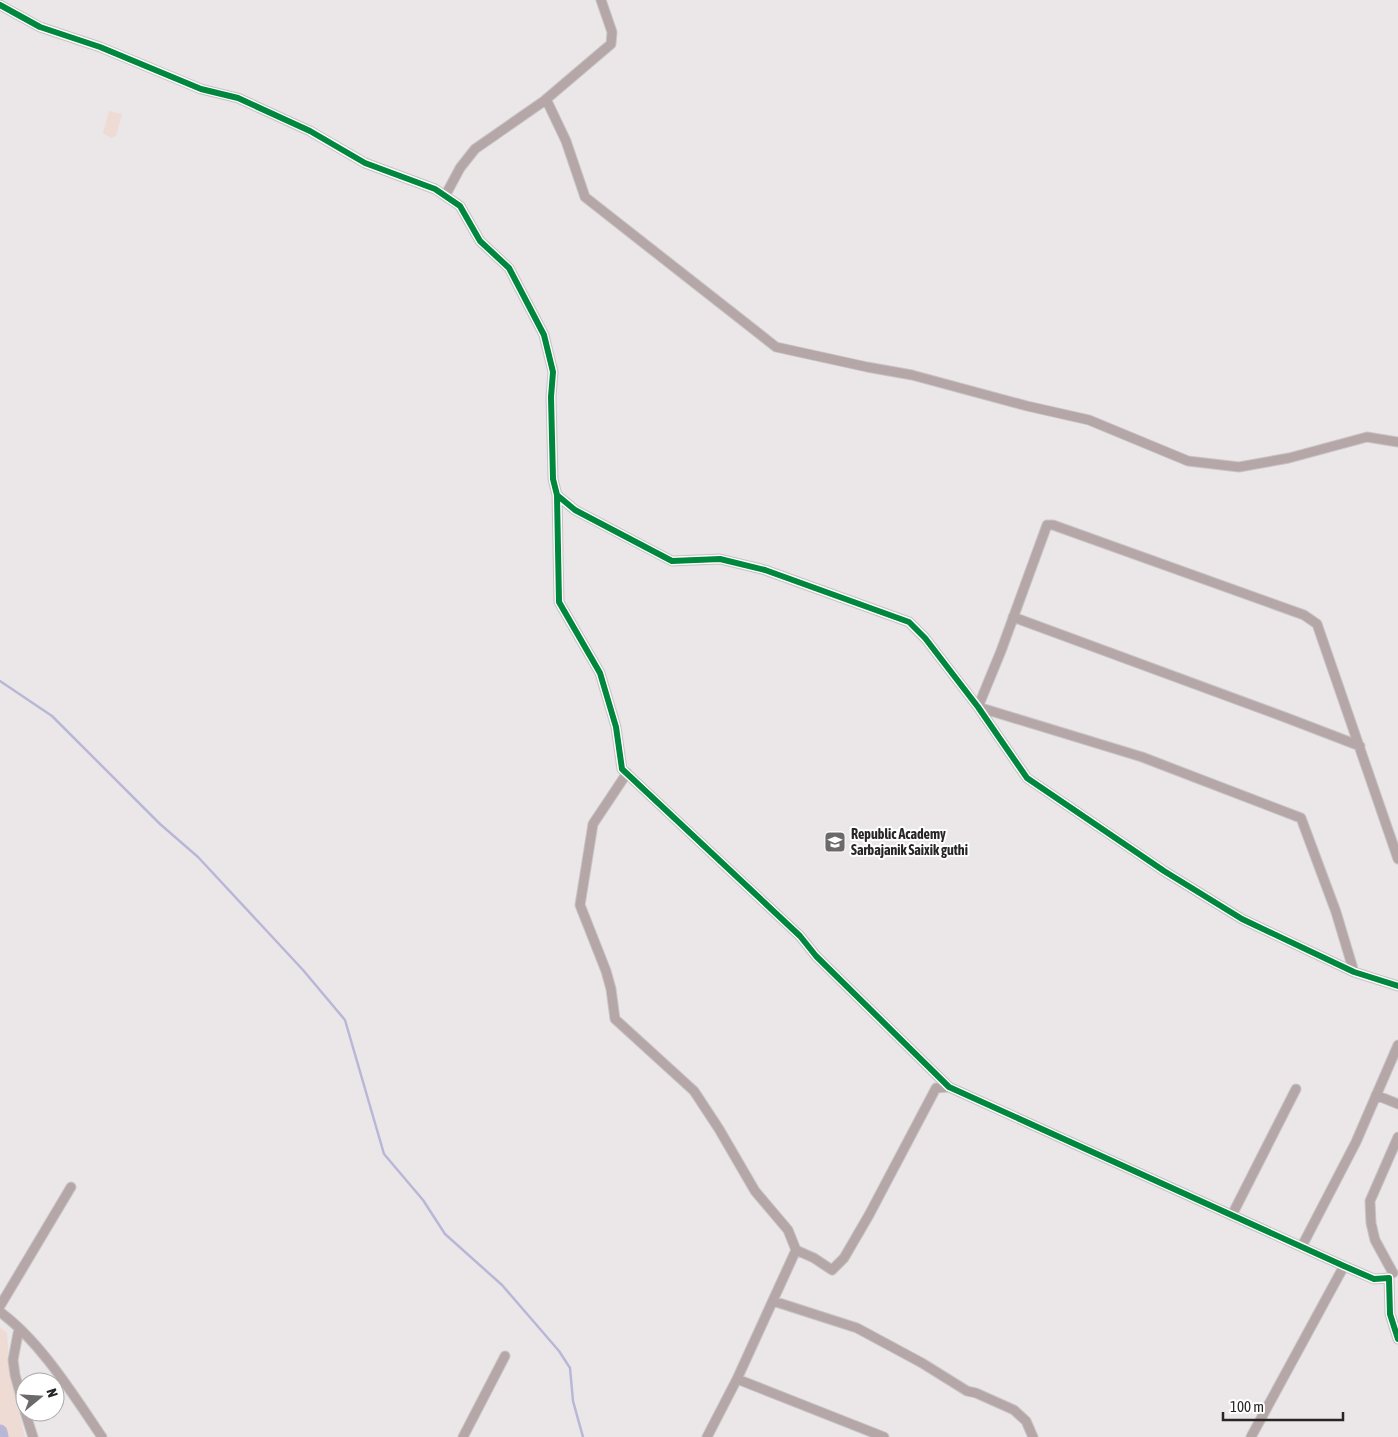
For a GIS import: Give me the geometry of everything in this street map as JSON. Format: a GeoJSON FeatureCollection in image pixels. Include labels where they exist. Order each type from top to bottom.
{"type":"FeatureCollection","features":[{"type":"Feature","properties":{"kind":"street"},"geometry":{"type":"LineString","coordinates":[[445,196],[460,168],[475,149],[546,99],[611,44],[612,32],[601,0]]}},
{"type":"Feature","properties":{"kind":"street"},"geometry":{"type":"LineString","coordinates":[[0,5],[40,28],[100,47],[201,89],[238,98],[310,131],[365,163],[435,189],[460,206],[480,241],[509,268],[544,335],[553,372],[551,397],[553,479],[558,495],[559,602],[600,672],[616,727],[622,770],[800,936],[816,956],[949,1087],[1374,1279],[1393,1274]]}},
{"type":"Feature","properties":{"kind":"street"},"geometry":{"type":"LineString","coordinates":[[546,99],[566,141],[585,196],[776,347],[867,367],[912,374],[1027,406],[1089,420],[1188,461],[1239,467],[1289,458],[1367,437],[1398,442]]}},
{"type":"Feature","properties":{"kind":"street"},"geometry":{"type":"LineString","coordinates":[[558,495],[575,510],[672,561],[720,559],[765,570],[909,622],[925,638],[978,707],[1027,778],[1164,871],[1242,919],[1354,972],[1398,986]]}},
{"type":"Feature","properties":{"kind":"street"},"geometry":{"type":"LineString","coordinates":[[978,707],[1045,529],[1050,525],[1304,615],[1317,624],[1398,859]]}},
{"type":"Feature","properties":{"kind":"street"},"geometry":{"type":"LineString","coordinates":[[1013,617],[1360,746]]}},
{"type":"Feature","properties":{"kind":"street"},"geometry":{"type":"LineString","coordinates":[[978,707],[1142,757],[1301,818],[1336,912],[1354,972]]}},
{"type":"Feature","properties":{"kind":"street"},"geometry":{"type":"LineString","coordinates":[[626,773],[593,824],[580,905],[606,971],[611,989],[615,1020],[694,1091],[719,1128],[755,1192],[788,1230],[796,1250],[814,1258],[832,1270],[844,1258],[869,1215],[936,1088],[949,1087]]}},
{"type":"Feature","properties":{"kind":"street"},"geometry":{"type":"LineString","coordinates":[[1302,1246],[1356,1142],[1398,1045]]}},
{"type":"Feature","properties":{"kind":"street"},"geometry":{"type":"LineString","coordinates":[[1232,1215],[1296,1089]]}},
{"type":"Feature","properties":{"kind":"street"},"geometry":{"type":"LineString","coordinates":[[1376,1095],[1398,1104]]}},
{"type":"Feature","properties":{"kind":"street"},"geometry":{"type":"LineString","coordinates":[[1398,1137],[1370,1200],[1371,1223],[1375,1240],[1393,1274],[1390,1314],[1398,1339]]}},
{"type":"Feature","properties":{"kind":"street"},"geometry":{"type":"LineString","coordinates":[[0,1306],[37,1247],[71,1187]]}},
{"type":"Feature","properties":{"kind":"street"},"geometry":{"type":"LineString","coordinates":[[707,1437],[737,1379],[796,1250]]}},
{"type":"Feature","properties":{"kind":"street"},"geometry":{"type":"LineString","coordinates":[[1251,1437],[1344,1266]]}},
{"type":"Feature","properties":{"kind":"street"},"geometry":{"type":"LineString","coordinates":[[773,1301],[857,1328],[922,1363],[967,1391],[976,1393],[1014,1410],[1026,1421],[1033,1437]]}},
{"type":"Feature","properties":{"kind":"street"},"geometry":{"type":"LineString","coordinates":[[0,1312],[19,1328],[55,1369],[102,1437]]}},
{"type":"Feature","properties":{"kind":"street"},"geometry":{"type":"LineString","coordinates":[[15,1375],[13,1360],[19,1328]]}},
{"type":"Feature","properties":{"kind":"street"},"geometry":{"type":"LineString","coordinates":[[463,1437],[505,1356]]}},
{"type":"Feature","properties":{"kind":"street"},"geometry":{"type":"LineString","coordinates":[[737,1379],[884,1437]]}},
{"type":"Feature","properties":{"kind":"street"},"geometry":{"type":"LineString","coordinates":[[28,1422],[33,1437]]}},
{"type":"Feature","properties":{"kind":"shaded area"},"geometry":{"type":"Polygon","coordinates":[[[109,111],[122,114],[116,136],[111,138],[103,133],[109,111]]]}},
{"type":"Feature","properties":{"kind":"shaded area"},"geometry":{"type":"Polygon","coordinates":[[[0,1327],[7,1333],[10,1375],[15,1396],[15,1422],[21,1422],[25,1437],[0,1437],[0,1327]]]}},
{"type":"Feature","properties":{"kind":"waterway"},"geometry":{"type":"LineString","coordinates":[[0,681],[52,716],[160,824],[198,857],[303,970],[345,1020],[384,1154],[423,1200],[445,1234],[502,1285],[559,1351],[570,1368],[573,1401],[583,1437]]}},
{"type":"Feature","properties":{"kind":"waterway"},"geometry":{"type":"LineString","coordinates":[[0,1432],[1,1437]]}},
{"type":"Feature","properties":{"kind":"cycle path"},"geometry":{"type":"LineString","coordinates":[[0,5],[40,27],[100,47],[201,89],[238,98],[310,131],[365,163],[435,189],[460,206],[480,241],[509,268],[544,335],[553,372],[551,397],[553,479],[557,495],[575,510],[672,561],[720,559],[765,570],[909,622],[925,638],[978,707],[1027,778],[1164,871],[1242,919],[1354,972],[1398,986]]}},
{"type":"Feature","properties":{"kind":"cycle path"},"geometry":{"type":"LineString","coordinates":[[557,495],[559,602],[600,673],[616,727],[622,769],[800,936],[816,956],[949,1087],[1344,1266],[1374,1279],[1389,1278],[1390,1314],[1398,1339]]}},
{"type":"Feature","properties":{"kind":"place","name":"Republic Academy Sarbajanik Saixik guthi"},"geometry":{"type":"Point","coordinates":[835,842]}}]}
